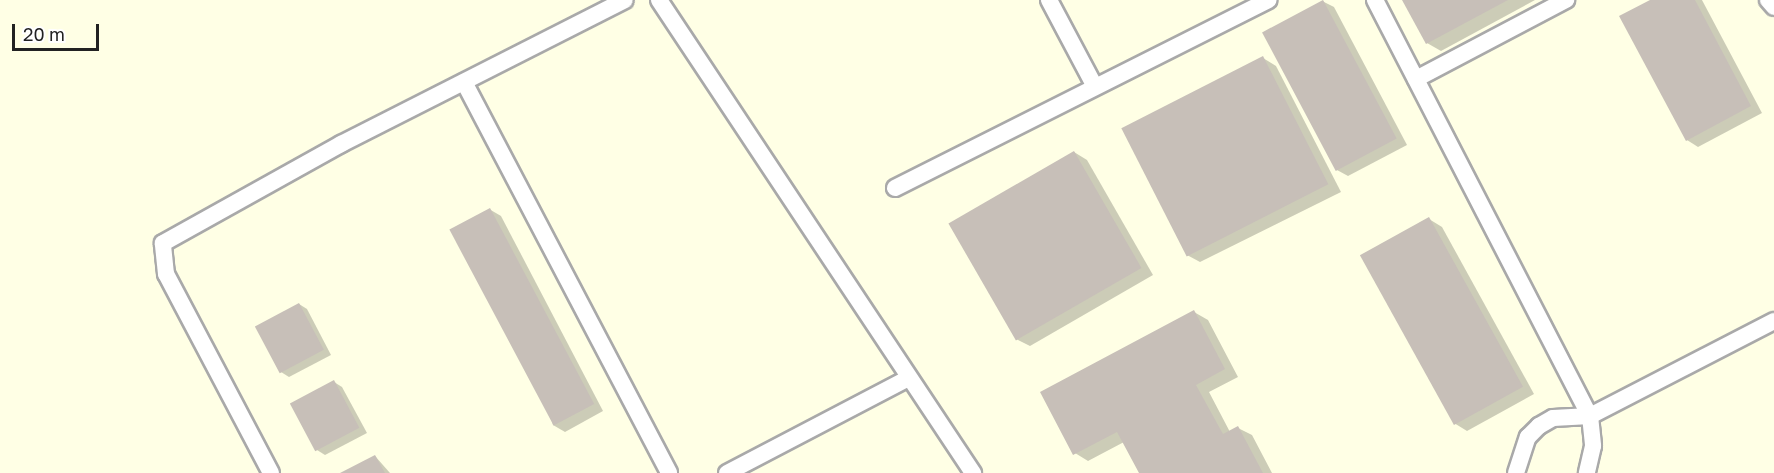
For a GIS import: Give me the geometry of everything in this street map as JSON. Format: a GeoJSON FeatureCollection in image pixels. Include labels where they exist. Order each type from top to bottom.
{"type":"FeatureCollection","features":[{"type":"Feature","properties":{"kind":"lane"},"geometry":{"type":"LineString","coordinates":[[271,473],[166,274],[163,243],[196,221],[625,0]]}},
{"type":"Feature","properties":{"kind":"lane"},"geometry":{"type":"LineString","coordinates":[[659,0],[973,473]]}},
{"type":"Feature","properties":{"kind":"lane"},"geometry":{"type":"LineString","coordinates":[[1049,0],[1095,87]]}},
{"type":"Feature","properties":{"kind":"lane"},"geometry":{"type":"LineString","coordinates":[[895,188],[1268,0]]}},
{"type":"Feature","properties":{"kind":"lane"},"geometry":{"type":"LineString","coordinates":[[1375,0],[1590,416],[1593,446],[1587,473]]}},
{"type":"Feature","properties":{"kind":"lane"},"geometry":{"type":"LineString","coordinates":[[1416,79],[1566,0]]}},
{"type":"Feature","properties":{"kind":"lane"},"geometry":{"type":"LineString","coordinates":[[1768,0],[1774,7]]}},
{"type":"Feature","properties":{"kind":"lane"},"geometry":{"type":"LineString","coordinates":[[464,82],[669,473]]}},
{"type":"Feature","properties":{"kind":"lane"},"geometry":{"type":"LineString","coordinates":[[1516,473],[1528,437],[1539,426],[1553,418],[1590,416],[1774,321]]}},
{"type":"Feature","properties":{"kind":"lane"},"geometry":{"type":"LineString","coordinates":[[727,473],[909,378]]}},
{"type":"Feature","properties":{"kind":"shaded area"},"geometry":{"type":"Polygon","coordinates":[[[0,0],[1774,0],[1774,473],[0,473],[0,0]]]}},
{"type":"Feature","properties":{"kind":"building"},"geometry":{"type":"Polygon","coordinates":[[[1323,0],[1397,139],[1336,171],[1262,32],[1323,0]]]}},
{"type":"Feature","properties":{"kind":"building"},"geometry":{"type":"Polygon","coordinates":[[[1402,0],[1508,0],[1426,44],[1402,0]]]}},
{"type":"Feature","properties":{"kind":"building"},"geometry":{"type":"Polygon","coordinates":[[[1650,0],[1695,0],[1751,106],[1686,141],[1619,16],[1650,0]]]}},
{"type":"Feature","properties":{"kind":"building"},"geometry":{"type":"Polygon","coordinates":[[[1263,56],[1328,184],[1187,256],[1121,128],[1263,56]]]}},
{"type":"Feature","properties":{"kind":"building"},"geometry":{"type":"Polygon","coordinates":[[[1074,151],[1142,268],[1016,340],[948,224],[1074,151]]]}},
{"type":"Feature","properties":{"kind":"building"},"geometry":{"type":"Polygon","coordinates":[[[490,208],[594,404],[554,426],[449,230],[490,208]]]}},
{"type":"Feature","properties":{"kind":"building"},"geometry":{"type":"Polygon","coordinates":[[[1429,217],[1523,387],[1454,425],[1360,255],[1429,217]]]}},
{"type":"Feature","properties":{"kind":"building"},"geometry":{"type":"Polygon","coordinates":[[[299,303],[324,350],[280,373],[255,326],[299,303]]]}},
{"type":"Feature","properties":{"kind":"building"},"geometry":{"type":"Polygon","coordinates":[[[1194,310],[1225,369],[1196,385],[1223,434],[1238,426],[1263,473],[1139,473],[1117,432],[1073,455],[1040,392],[1194,310]]]}},
{"type":"Feature","properties":{"kind":"building"},"geometry":{"type":"Polygon","coordinates":[[[334,380],[359,428],[315,451],[290,403],[334,380]]]}},
{"type":"Feature","properties":{"kind":"building"},"geometry":{"type":"Polygon","coordinates":[[[375,455],[385,473],[340,473],[375,455]]]}}]}
